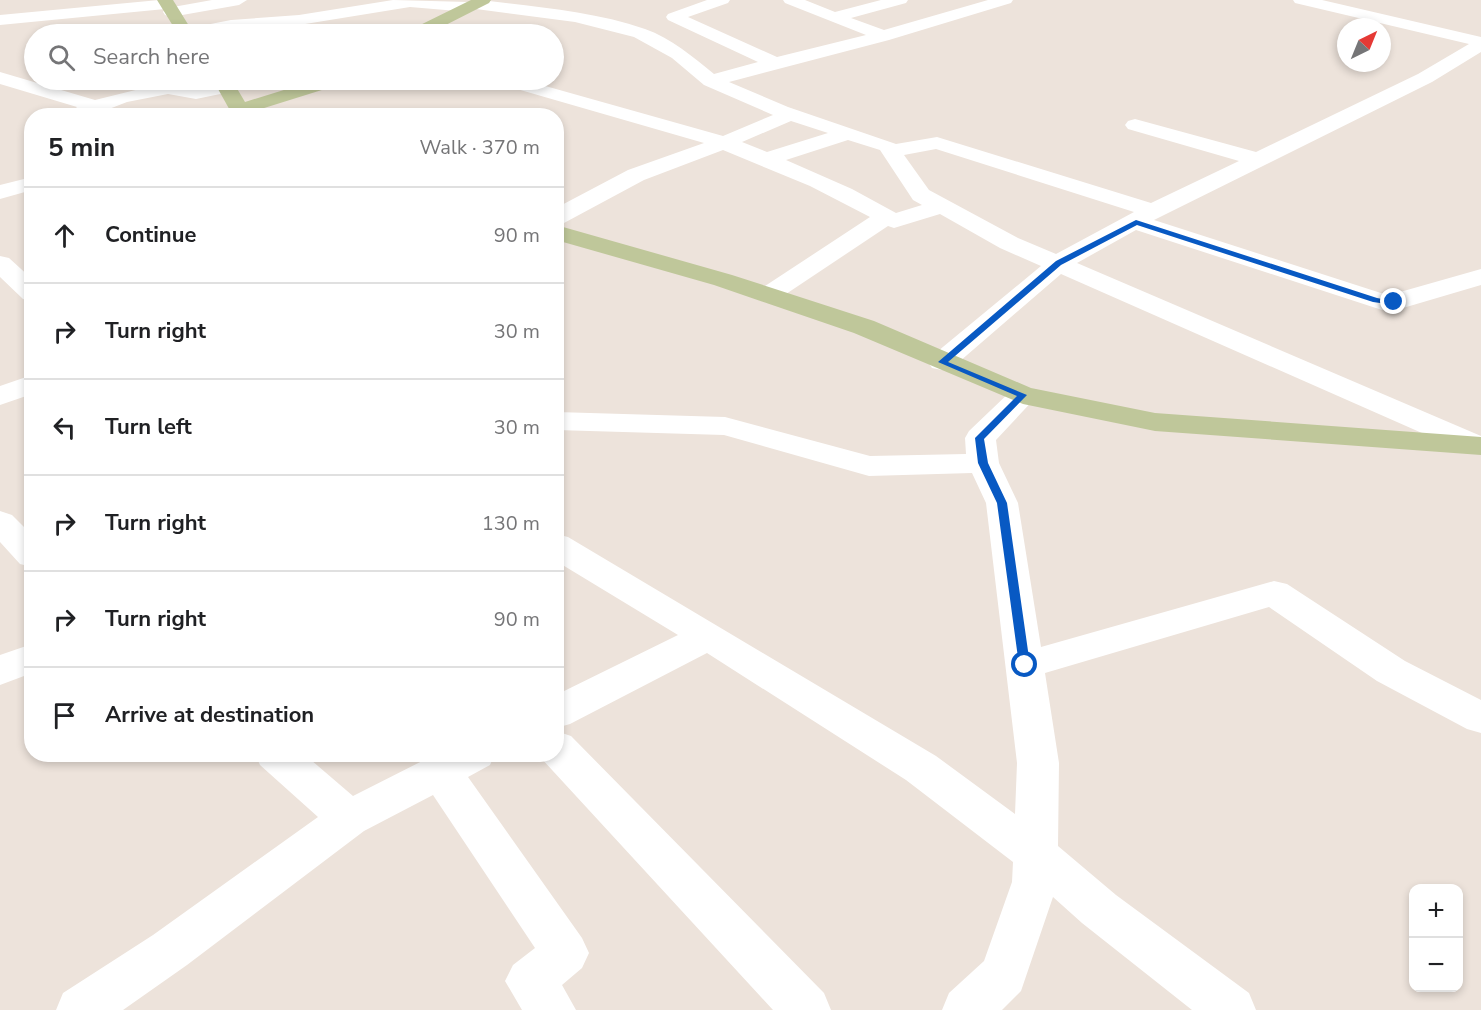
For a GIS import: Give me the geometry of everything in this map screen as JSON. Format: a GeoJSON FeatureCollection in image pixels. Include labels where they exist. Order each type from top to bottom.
{"type":"FeatureCollection","features":[{"type":"Feature","properties":{"kind":"main road"},"geometry":{"type":"LineString","coordinates":[[436,24],[476,4]]}},
{"type":"Feature","properties":{"kind":"main road"},"geometry":{"type":"LineString","coordinates":[[167,5],[179,24]]}},
{"type":"Feature","properties":{"kind":"main road"},"geometry":{"type":"LineString","coordinates":[[227,90],[231,108]]}},
{"type":"Feature","properties":{"kind":"main road"},"geometry":{"type":"LineString","coordinates":[[247,108],[303,90]]}},
{"type":"Feature","properties":{"kind":"main road"},"geometry":{"type":"LineString","coordinates":[[564,234],[768,295],[864,327],[1023,395],[1155,423],[1479,445]]}},
{"type":"Feature","properties":{"kind":"street"},"geometry":{"type":"LineString","coordinates":[[0,20],[239,0]]}},
{"type":"Feature","properties":{"kind":"street"},"geometry":{"type":"LineString","coordinates":[[722,0],[674,17],[774,63]]}},
{"type":"Feature","properties":{"kind":"street"},"geometry":{"type":"LineString","coordinates":[[792,0],[883,36]]}},
{"type":"Feature","properties":{"kind":"street"},"geometry":{"type":"LineString","coordinates":[[834,17],[900,0]]}},
{"type":"Feature","properties":{"kind":"street"},"geometry":{"type":"LineString","coordinates":[[711,81],[883,36],[1005,0]]}},
{"type":"Feature","properties":{"kind":"street"},"geometry":{"type":"LineString","coordinates":[[1301,0],[1481,43]]}},
{"type":"Feature","properties":{"kind":"street"},"geometry":{"type":"LineString","coordinates":[[245,24],[299,20],[410,2],[476,4],[575,17],[640,33],[678,54],[711,81],[791,114],[887,146],[921,195],[1009,243],[1479,445]]}},
{"type":"Feature","properties":{"kind":"street"},"geometry":{"type":"LineString","coordinates":[[1363,14],[1386,2]]}},
{"type":"Feature","properties":{"kind":"street"},"geometry":{"type":"LineString","coordinates":[[942,362],[1059,263],[1257,159],[1425,78],[1481,43]]}},
{"type":"Feature","properties":{"kind":"street"},"geometry":{"type":"LineString","coordinates":[[0,78],[24,87]]}},
{"type":"Feature","properties":{"kind":"street"},"geometry":{"type":"LineString","coordinates":[[31,90],[78,108]]}},
{"type":"Feature","properties":{"kind":"street"},"geometry":{"type":"LineString","coordinates":[[96,108],[159,90]]}},
{"type":"Feature","properties":{"kind":"street"},"geometry":{"type":"LineString","coordinates":[[177,90],[193,93],[203,90]]}},
{"type":"Feature","properties":{"kind":"street"},"geometry":{"type":"LineString","coordinates":[[541,90],[685,130],[723,143],[839,191],[894,221],[943,207]]}},
{"type":"Feature","properties":{"kind":"street"},"geometry":{"type":"LineString","coordinates":[[564,214],[636,175],[723,143],[791,114]]}},
{"type":"Feature","properties":{"kind":"street"},"geometry":{"type":"LineString","coordinates":[[1135,124],[1257,159]]}},
{"type":"Feature","properties":{"kind":"street"},"geometry":{"type":"LineString","coordinates":[[766,159],[849,133]]}},
{"type":"Feature","properties":{"kind":"street"},"geometry":{"type":"LineString","coordinates":[[891,151],[937,143],[1382,302],[1394,302],[1481,277]]}},
{"type":"Feature","properties":{"kind":"street"},"geometry":{"type":"LineString","coordinates":[[0,192],[24,185]]}},
{"type":"Feature","properties":{"kind":"street"},"geometry":{"type":"LineString","coordinates":[[768,295],[886,217]]}},
{"type":"Feature","properties":{"kind":"street"},"geometry":{"type":"LineString","coordinates":[[0,263],[24,286]]}},
{"type":"Feature","properties":{"kind":"street"},"geometry":{"type":"LineString","coordinates":[[0,396],[24,387]]}},
{"type":"Feature","properties":{"kind":"street"},"geometry":{"type":"LineString","coordinates":[[966,1010],[1004,975],[1035,882],[1038,763],[1002,503],[983,463],[980,438],[1023,395]]}},
{"type":"Feature","properties":{"kind":"street"},"geometry":{"type":"LineString","coordinates":[[564,421],[725,426],[869,466],[983,463]]}},
{"type":"Feature","properties":{"kind":"street"},"geometry":{"type":"LineString","coordinates":[[0,522],[24,548]]}},
{"type":"Feature","properties":{"kind":"street"},"geometry":{"type":"LineString","coordinates":[[564,551],[708,636],[921,768],[1036,854],[1099,909],[1231,1010]]}},
{"type":"Feature","properties":{"kind":"street"},"geometry":{"type":"LineString","coordinates":[[1025,665],[1274,593],[1391,671],[1481,718]]}},
{"type":"Feature","properties":{"kind":"street"},"geometry":{"type":"LineString","coordinates":[[564,710],[708,636]]}},
{"type":"Feature","properties":{"kind":"street"},"geometry":{"type":"LineString","coordinates":[[0,671],[24,660]]}},
{"type":"Feature","properties":{"kind":"street"},"geometry":{"type":"LineString","coordinates":[[564,755],[806,1010]]}},
{"type":"Feature","properties":{"kind":"street"},"geometry":{"type":"LineString","coordinates":[[284,762],[349,818]]}},
{"type":"Feature","properties":{"kind":"street"},"geometry":{"type":"LineString","coordinates":[[81,1010],[170,950],[349,818],[458,763],[565,953],[530,981],[551,1010]]}},
{"type":"Feature","properties":{"kind":"route"},"geometry":{"type":"LineString","coordinates":[[1025,665],[1002,503],[983,463],[980,438],[1023,395],[942,362],[1059,263],[1136,222],[1376,301],[1394,302]]}}]}
